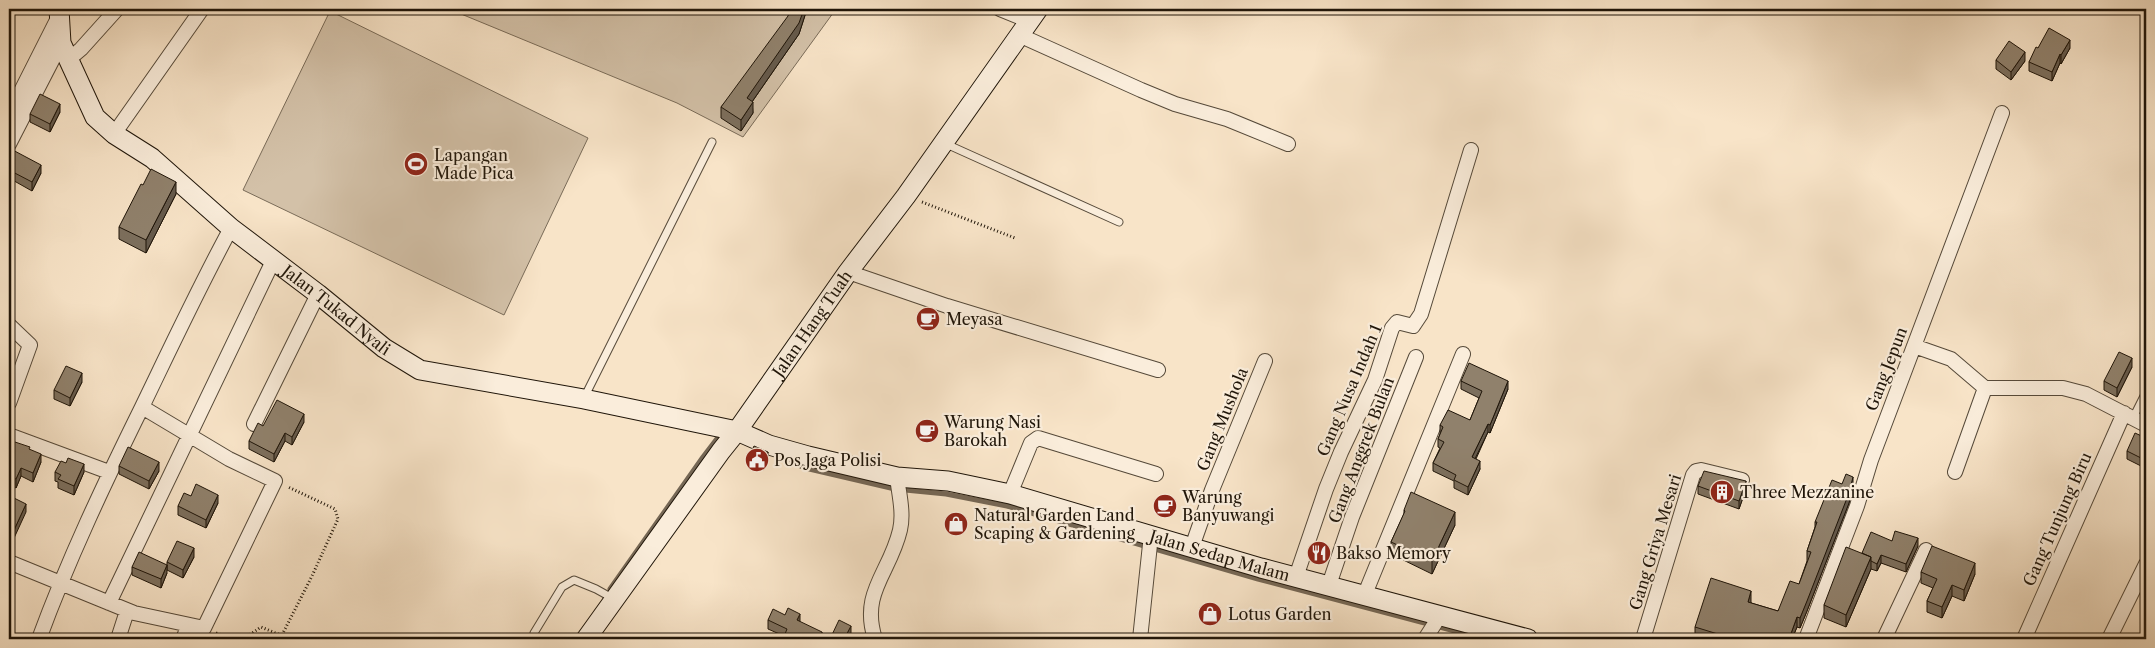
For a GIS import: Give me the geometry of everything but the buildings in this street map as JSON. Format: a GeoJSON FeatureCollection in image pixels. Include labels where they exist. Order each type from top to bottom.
{"type":"FeatureCollection","features":[{"type":"Feature","properties":{"kind":"street"},"geometry":{"type":"LineString","coordinates":[[9,144],[64,52],[81,50],[117,9]]}},
{"type":"Feature","properties":{"kind":"street"},"geometry":{"type":"LineString","coordinates":[[114,134],[202,9]]}},
{"type":"Feature","properties":{"kind":"street"},"geometry":{"type":"LineString","coordinates":[[1000,9],[1029,22],[1141,90],[1176,104],[1227,119],[1288,144]]}},
{"type":"Feature","properties":{"kind":"street"},"geometry":{"type":"LineString","coordinates":[[9,115],[59,12]]}},
{"type":"Feature","properties":{"kind":"street","name":"Jalan Tukad Nyali"},"geometry":{"type":"LineString","coordinates":[[59,12],[64,52],[95,117],[114,134],[152,158],[231,228],[318,294],[384,348],[420,370],[584,400],[737,432]]}},
{"type":"Feature","properties":{"kind":"street","name":"Jalan Hang Tuah"},"geometry":{"type":"LineString","coordinates":[[586,639],[737,432],[848,272],[906,196],[1029,22]]}},
{"type":"Feature","properties":{"kind":"street","name":"Gang Jepun"},"geometry":{"type":"LineString","coordinates":[[1806,639],[2002,113]]}},
{"type":"Feature","properties":{"kind":"street","name":"Gang Nusa Indah 1"},"geometry":{"type":"LineString","coordinates":[[1296,576],[1326,489],[1375,380],[1392,328],[1397,322],[1413,326],[1421,314],[1471,150]]}},
{"type":"Feature","properties":{"kind":"street"},"geometry":{"type":"LineString","coordinates":[[39,639],[61,582],[109,472],[192,301],[231,228]]}},
{"type":"Feature","properties":{"kind":"street"},"geometry":{"type":"LineString","coordinates":[[110,603],[273,261]]}},
{"type":"Feature","properties":{"kind":"street"},"geometry":{"type":"LineString","coordinates":[[848,272],[947,306],[1158,370]]}},
{"type":"Feature","properties":{"kind":"street"},"geometry":{"type":"LineString","coordinates":[[254,424],[318,294]]}},
{"type":"Feature","properties":{"kind":"street"},"geometry":{"type":"LineString","coordinates":[[9,325],[30,345],[9,403]]}},
{"type":"Feature","properties":{"kind":"street"},"geometry":{"type":"LineString","coordinates":[[1914,346],[1951,359],[1985,388],[2063,388],[2086,394],[2146,425]]}},
{"type":"Feature","properties":{"kind":"street"},"geometry":{"type":"LineString","coordinates":[[1365,594],[1463,354]]}},
{"type":"Feature","properties":{"kind":"street","name":"Gang Anggrek Bulan"},"geometry":{"type":"LineString","coordinates":[[1329,585],[1352,517],[1416,357]]}},
{"type":"Feature","properties":{"kind":"street","name":"Gang Mushola"},"geometry":{"type":"LineString","coordinates":[[1192,547],[1215,481],[1265,361]]}},
{"type":"Feature","properties":{"kind":"street"},"geometry":{"type":"LineString","coordinates":[[1956,472],[1985,388]]}},
{"type":"Feature","properties":{"kind":"street"},"geometry":{"type":"LineString","coordinates":[[9,562],[127,611],[204,628],[275,481],[229,459],[142,407]]}},
{"type":"Feature","properties":{"kind":"street","name":"Gang Tunjung Biru"},"geometry":{"type":"LineString","coordinates":[[2024,639],[2114,433],[2128,416]]}},
{"type":"Feature","properties":{"kind":"street","name":"Jalan Sedap Malam"},"geometry":{"type":"LineString","coordinates":[[737,432],[769,444],[898,484],[948,481],[1010,494],[1150,545],[1192,547],[1365,594],[1439,618],[1508,636],[1528,639]]}},
{"type":"Feature","properties":{"kind":"street"},"geometry":{"type":"LineString","coordinates":[[9,435],[109,472]]}},
{"type":"Feature","properties":{"kind":"street"},"geometry":{"type":"LineString","coordinates":[[1010,494],[1031,443],[1038,438],[1156,474]]}},
{"type":"Feature","properties":{"kind":"street","name":"Gang Griya Mesari"},"geometry":{"type":"LineString","coordinates":[[1643,639],[1696,471],[1702,470],[1742,480]]}},
{"type":"Feature","properties":{"kind":"street"},"geometry":{"type":"LineString","coordinates":[[875,639],[870,619],[871,604],[900,529],[898,484]]}},
{"type":"Feature","properties":{"kind":"street"},"geometry":{"type":"LineString","coordinates":[[1140,639],[1150,545]]}},
{"type":"Feature","properties":{"kind":"street"},"geometry":{"type":"LineString","coordinates":[[1884,639],[1926,550]]}},
{"type":"Feature","properties":{"kind":"street"},"geometry":{"type":"LineString","coordinates":[[2109,639],[2146,564]]}},
{"type":"Feature","properties":{"kind":"street"},"geometry":{"type":"LineString","coordinates":[[118,639],[127,611]]}},
{"type":"Feature","properties":{"kind":"street"},"geometry":{"type":"LineString","coordinates":[[1425,638],[1439,618]]}},
{"type":"Feature","properties":{"kind":"street"},"geometry":{"type":"LineString","coordinates":[[183,639],[189,624]]}},
{"type":"Feature","properties":{"kind":"lane"},"geometry":{"type":"LineString","coordinates":[[584,400],[712,142]]}},
{"type":"Feature","properties":{"kind":"lane"},"geometry":{"type":"LineString","coordinates":[[944,143],[1119,222]]}},
{"type":"Feature","properties":{"kind":"lane"},"geometry":{"type":"LineString","coordinates":[[2128,416],[2146,392]]}},
{"type":"Feature","properties":{"kind":"lane"},"geometry":{"type":"LineString","coordinates":[[534,633],[562,587],[574,580],[596,588],[614,599]]}},
{"type":"Feature","properties":{"kind":"path"},"geometry":{"type":"LineString","coordinates":[[906,196],[1015,238]]}},
{"type":"Feature","properties":{"kind":"path"},"geometry":{"type":"LineString","coordinates":[[275,481],[335,509],[338,519],[282,635]]}},
{"type":"Feature","properties":{"kind":"path"},"geometry":{"type":"LineString","coordinates":[[204,628],[232,639],[247,637],[262,627],[290,639]]}},
{"type":"Feature","properties":{"kind":"shaded area"},"geometry":{"type":"Polygon","coordinates":[[[449,9],[836,9],[743,137],[677,103],[449,9]]]}},
{"type":"Feature","properties":{"kind":"shaded area","name":"Lapangan Made Pica"},"geometry":{"type":"Polygon","coordinates":[[[330,11],[588,138],[504,315],[243,190],[330,11]]]}},
{"type":"Feature","properties":{"kind":"waterway"},"geometry":{"type":"LineString","coordinates":[[610,589],[719,436]]}},
{"type":"Feature","properties":{"kind":"waterway"},"geometry":{"type":"LineString","coordinates":[[775,455],[805,468],[895,489],[946,494],[1007,506],[1258,579],[1485,639]]}},
{"type":"Feature","properties":{"kind":"place","name":"Lapangan Made Pica"},"geometry":{"type":"Point","coordinates":[416,164]}},
{"type":"Feature","properties":{"kind":"place","name":"Meyasa"},"geometry":{"type":"Point","coordinates":[928,319]}},
{"type":"Feature","properties":{"kind":"place","name":"Warung Nasi Barokah"},"geometry":{"type":"Point","coordinates":[927,431]}},
{"type":"Feature","properties":{"kind":"place","name":"Pos Jaga Polisi"},"geometry":{"type":"Point","coordinates":[757,460]}},
{"type":"Feature","properties":{"kind":"place","name":"Three Mezzanine"},"geometry":{"type":"Point","coordinates":[1722,492]}},
{"type":"Feature","properties":{"kind":"place","name":"Warung Banyuwangi"},"geometry":{"type":"Point","coordinates":[1165,506]}},
{"type":"Feature","properties":{"kind":"place","name":"Natural Garden Land Scaping & Gardening"},"geometry":{"type":"Point","coordinates":[956,524]}},
{"type":"Feature","properties":{"kind":"place","name":"Bakso Memory"},"geometry":{"type":"Point","coordinates":[1319,553]}},
{"type":"Feature","properties":{"kind":"place","name":"Lotus Garden"},"geometry":{"type":"Point","coordinates":[1210,614]}}]}
